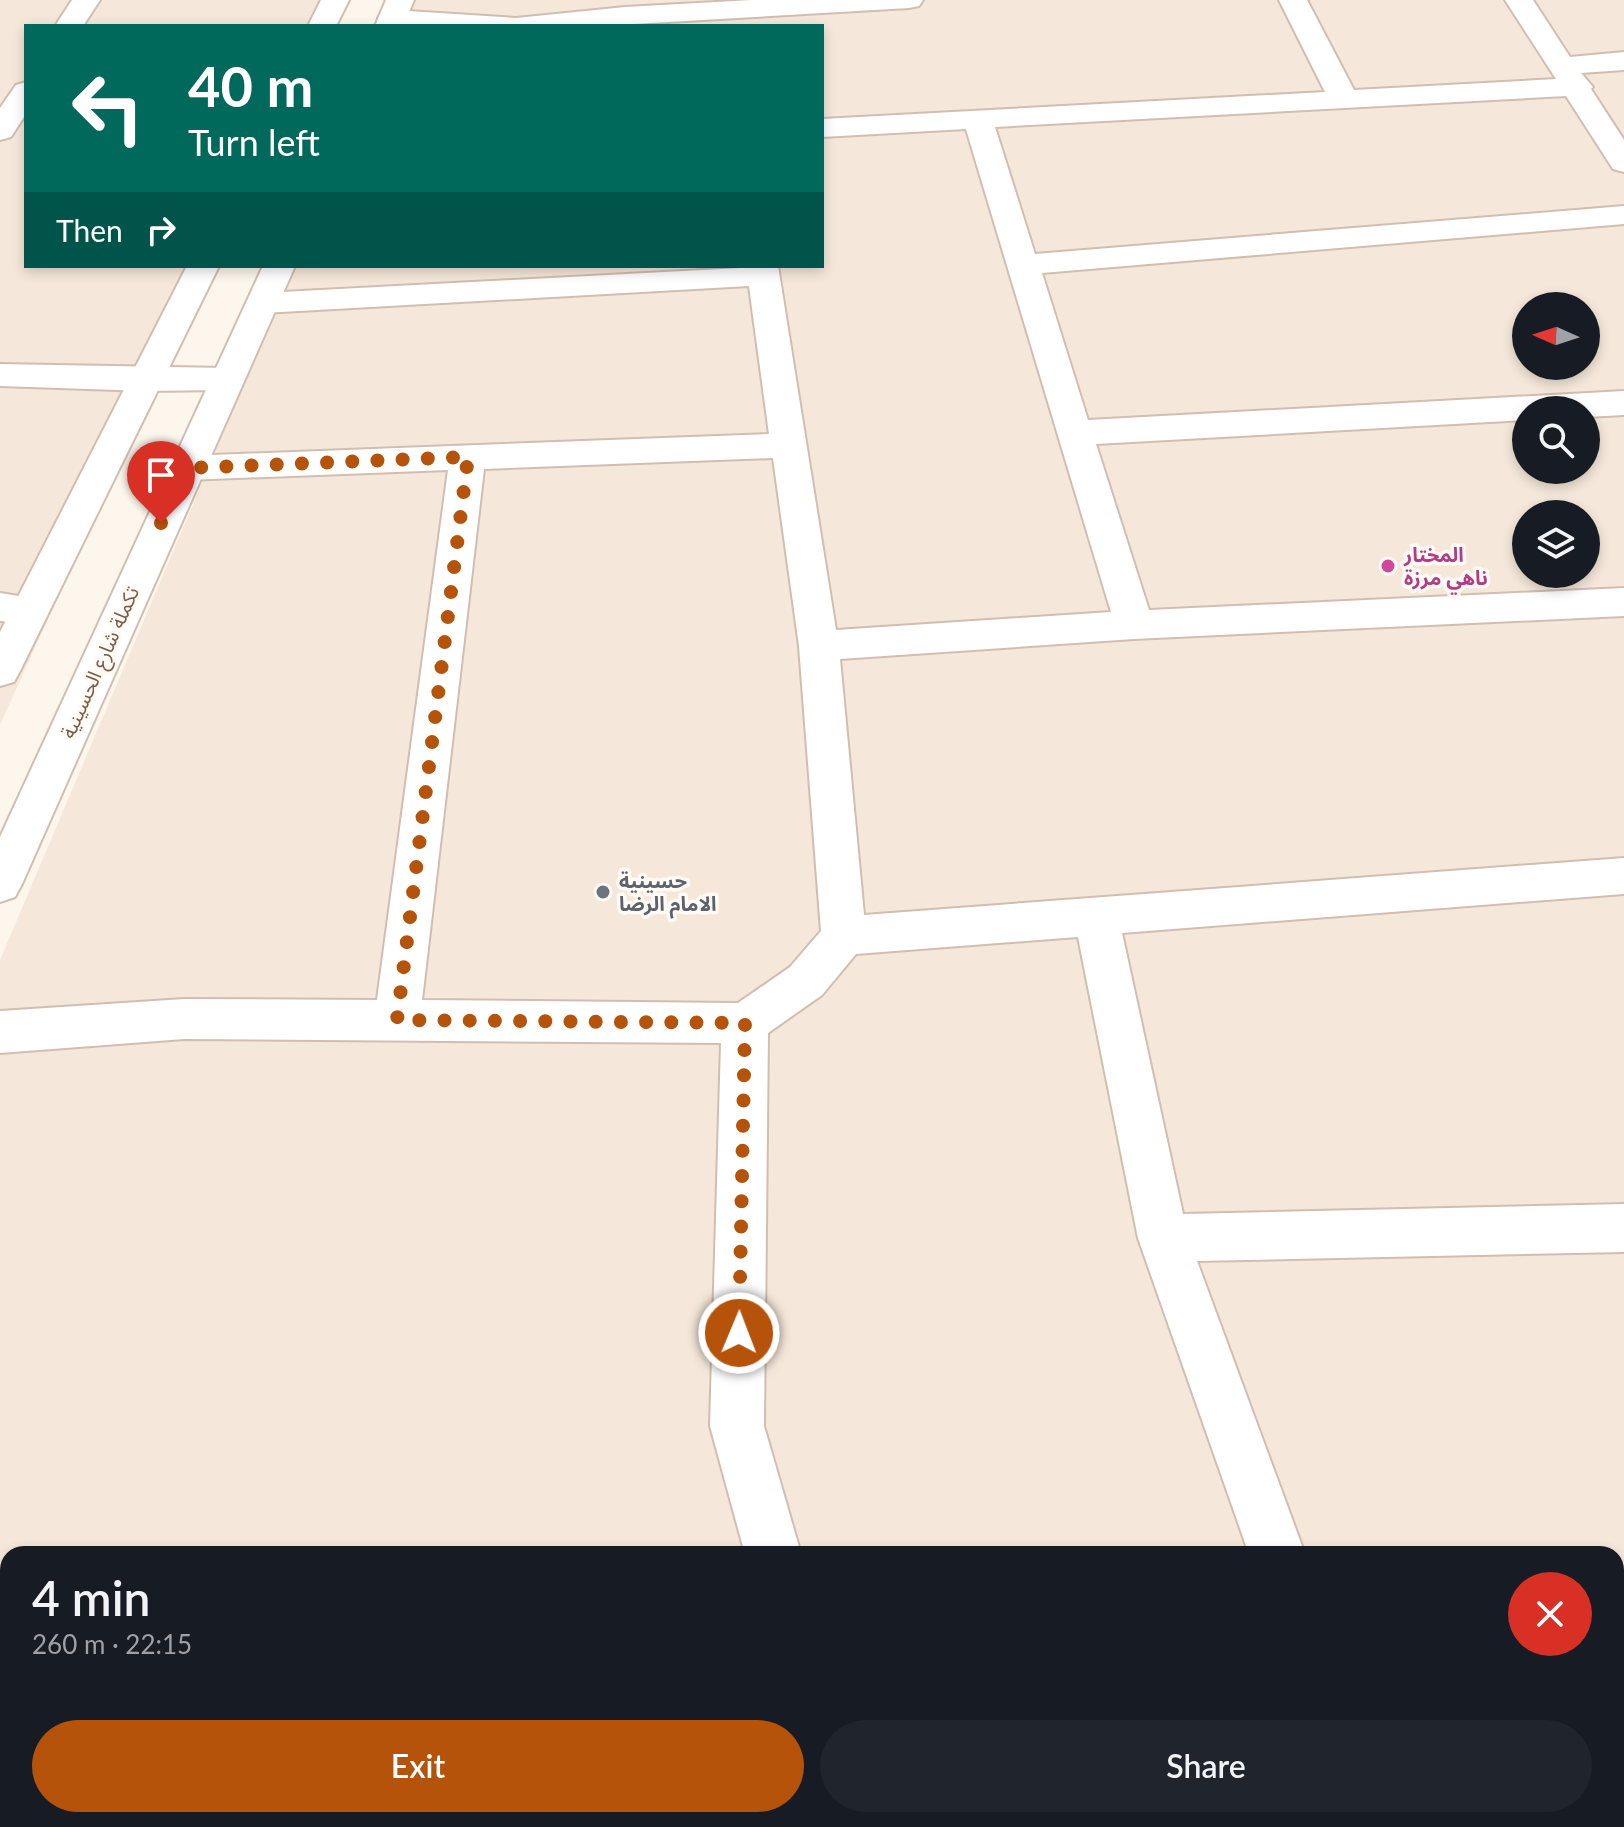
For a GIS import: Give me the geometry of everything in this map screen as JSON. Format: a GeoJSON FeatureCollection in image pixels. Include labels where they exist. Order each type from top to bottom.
{"type":"FeatureCollection","features":[{"type":"Feature","properties":{"kind":"street"},"geometry":{"type":"LineString","coordinates":[[70,24],[86,0]]}},
{"type":"Feature","properties":{"kind":"street"},"geometry":{"type":"LineString","coordinates":[[323,24],[335,0]]}},
{"type":"Feature","properties":{"kind":"street"},"geometry":{"type":"LineString","coordinates":[[534,24],[625,14],[909,0]]}},
{"type":"Feature","properties":{"kind":"street"},"geometry":{"type":"LineString","coordinates":[[1293,0],[1344,100]]}},
{"type":"Feature","properties":{"kind":"street"},"geometry":{"type":"LineString","coordinates":[[1519,0],[1571,76],[1624,163]]}},
{"type":"Feature","properties":{"kind":"street"},"geometry":{"type":"LineString","coordinates":[[394,15],[494,24]]}},
{"type":"Feature","properties":{"kind":"street"},"geometry":{"type":"LineString","coordinates":[[824,128],[1344,100],[1571,76],[1624,61]]}},
{"type":"Feature","properties":{"kind":"street"},"geometry":{"type":"LineString","coordinates":[[0,131],[24,94]]}},
{"type":"Feature","properties":{"kind":"street"},"geometry":{"type":"LineString","coordinates":[[978,120],[1134,625]]}},
{"type":"Feature","properties":{"kind":"street"},"geometry":{"type":"LineString","coordinates":[[1023,265],[1624,215]]}},
{"type":"Feature","properties":{"kind":"street"},"geometry":{"type":"LineString","coordinates":[[0,671],[15,608],[146,380],[202,268]]}},
{"type":"Feature","properties":{"kind":"street","name":"تكملة شارع الحسينية"},"geometry":{"type":"LineString","coordinates":[[0,884],[278,268]]}},
{"type":"Feature","properties":{"kind":"street"},"geometry":{"type":"LineString","coordinates":[[0,1032],[184,1019],[745,1023],[806,981],[844,936],[819,646],[763,270],[263,303]]}},
{"type":"Feature","properties":{"kind":"street"},"geometry":{"type":"LineString","coordinates":[[0,375],[146,380],[227,379]]}},
{"type":"Feature","properties":{"kind":"street"},"geometry":{"type":"LineString","coordinates":[[1075,433],[1624,403]]}},
{"type":"Feature","properties":{"kind":"street"},"geometry":{"type":"LineString","coordinates":[[186,468],[789,445]]}},
{"type":"Feature","properties":{"kind":"street"},"geometry":{"type":"LineString","coordinates":[[397,1020],[468,457]]}},
{"type":"Feature","properties":{"kind":"street"},"geometry":{"type":"LineString","coordinates":[[819,646],[1134,625],[1624,602]]}},
{"type":"Feature","properties":{"kind":"street"},"geometry":{"type":"LineString","coordinates":[[844,936],[1624,876]]}},
{"type":"Feature","properties":{"kind":"street"},"geometry":{"type":"LineString","coordinates":[[1096,916],[1163,1238],[1274,1546]]}},
{"type":"Feature","properties":{"kind":"street"},"geometry":{"type":"LineString","coordinates":[[745,1023],[737,1426],[771,1546]]}},
{"type":"Feature","properties":{"kind":"street"},"geometry":{"type":"LineString","coordinates":[[1163,1238],[1624,1228]]}},
{"type":"Feature","properties":{"kind":"shaded area"},"geometry":{"type":"Polygon","coordinates":[[[0,0],[329,0],[318,24],[24,24],[24,268],[207,268],[0,725],[0,0]]]}},
{"type":"Feature","properties":{"kind":"shaded area"},"geometry":{"type":"Polygon","coordinates":[[[407,0],[1624,0],[1624,1546],[0,1546],[0,960],[293,268],[824,268],[824,24],[397,24],[407,0]]]}},
{"type":"Feature","properties":{"kind":"place","name":"المختار ناهي مرزة"},"geometry":{"type":"Point","coordinates":[1388,566]}},
{"type":"Feature","properties":{"kind":"place","name":"حسينية الامام الرضا"},"geometry":{"type":"Point","coordinates":[603,892]}},
{"type":"Feature","properties":{"kind":"route"},"geometry":{"type":"LineString","coordinates":[[161,523],[186,468],[468,457],[397,1020],[745,1023],[739,1333]]}}]}
